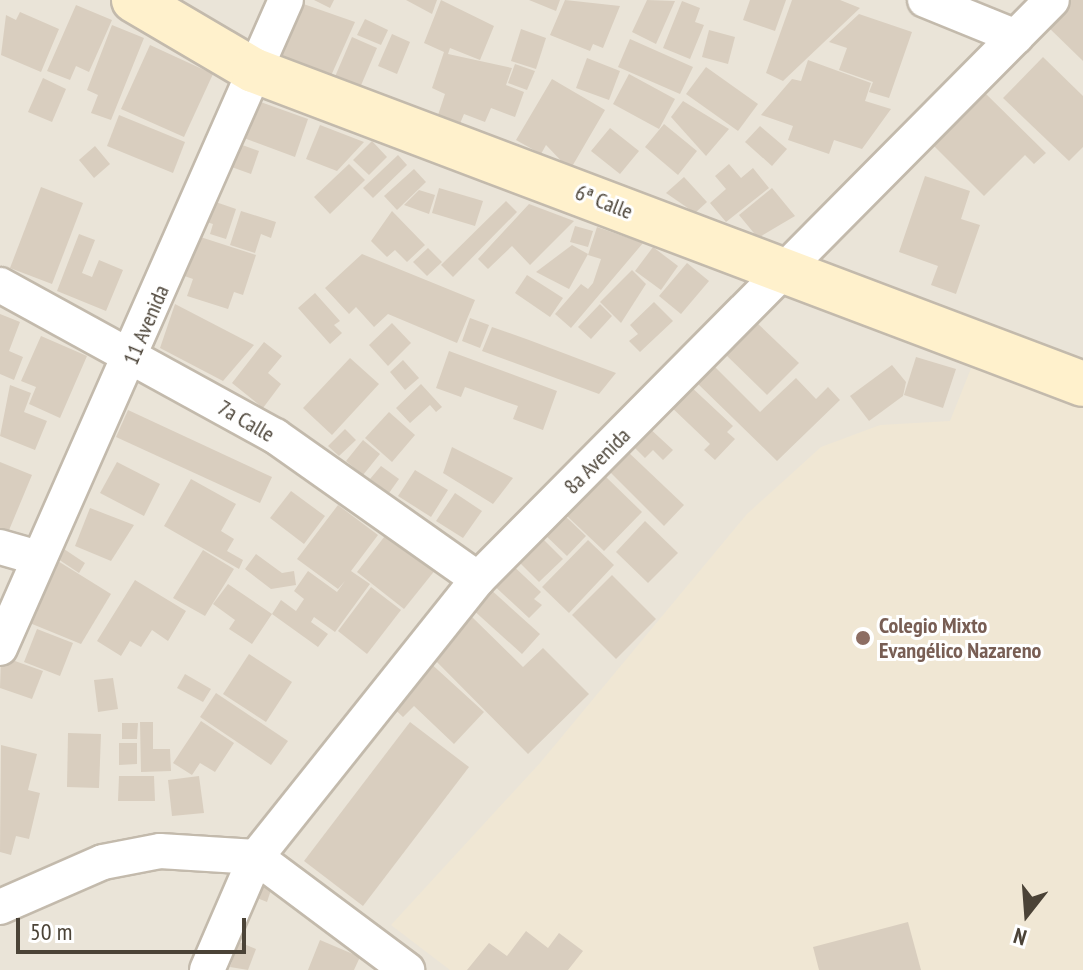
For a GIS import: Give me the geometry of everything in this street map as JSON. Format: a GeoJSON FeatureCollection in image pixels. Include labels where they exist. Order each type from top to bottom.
{"type":"FeatureCollection","features":[{"type":"Feature","properties":{"kind":"main road","name":"6ª Calle"},"geometry":{"type":"LineString","coordinates":[[134,0],[253,70],[1083,384]]}},
{"type":"Feature","properties":{"kind":"street","name":"11 Avenida"},"geometry":{"type":"LineString","coordinates":[[0,648],[38,558],[133,357],[253,70],[286,0]]}},
{"type":"Feature","properties":{"kind":"street"},"geometry":{"type":"LineString","coordinates":[[925,0],[1016,37]]}},
{"type":"Feature","properties":{"kind":"street","name":"8a Avenida"},"geometry":{"type":"LineString","coordinates":[[207,970],[256,857],[478,579],[788,271],[1052,0]]}},
{"type":"Feature","properties":{"kind":"street","name":"7a Calle"},"geometry":{"type":"LineString","coordinates":[[0,285],[275,436],[478,579]]}},
{"type":"Feature","properties":{"kind":"street"},"geometry":{"type":"LineString","coordinates":[[0,547],[38,558]]}},
{"type":"Feature","properties":{"kind":"street"},"geometry":{"type":"LineString","coordinates":[[0,907],[103,862],[160,851],[256,857],[407,970]]}},
{"type":"Feature","properties":{"kind":"shaded area"},"geometry":{"type":"Polygon","coordinates":[[[0,0],[1083,0],[1083,970],[0,970],[0,0]]]}},
{"type":"Feature","properties":{"kind":"shaded area","name":"Colegio Mixto Evangélico Nazareno"},"geometry":{"type":"Polygon","coordinates":[[[974,361],[1083,403],[1083,970],[450,970],[391,925],[540,763],[747,514],[821,447],[880,425],[950,421],[974,361]]]}},
{"type":"Feature","properties":{"kind":"building"},"geometry":{"type":"Polygon","coordinates":[[[292,0],[355,22],[330,78],[269,51],[292,0]]]}},
{"type":"Feature","properties":{"kind":"building"},"geometry":{"type":"Polygon","coordinates":[[[314,0],[334,0],[330,8],[314,0]]]}},
{"type":"Feature","properties":{"kind":"building"},"geometry":{"type":"Polygon","coordinates":[[[406,0],[437,0],[432,14],[406,0]]]}},
{"type":"Feature","properties":{"kind":"building"},"geometry":{"type":"Polygon","coordinates":[[[441,0],[494,26],[480,60],[450,48],[448,54],[512,68],[506,85],[524,92],[515,117],[491,108],[485,122],[464,114],[459,126],[437,118],[445,94],[432,88],[444,52],[424,43],[441,0]]]}},
{"type":"Feature","properties":{"kind":"building"},"geometry":{"type":"Polygon","coordinates":[[[529,0],[560,0],[556,11],[529,0]]]}},
{"type":"Feature","properties":{"kind":"building"},"geometry":{"type":"Polygon","coordinates":[[[565,0],[620,6],[603,48],[593,44],[590,51],[550,35],[565,0]]]}},
{"type":"Feature","properties":{"kind":"building"},"geometry":{"type":"Polygon","coordinates":[[[647,0],[675,1],[656,44],[632,32],[647,0]]]}},
{"type":"Feature","properties":{"kind":"building"},"geometry":{"type":"Polygon","coordinates":[[[750,0],[786,0],[775,31],[743,20],[750,0]]]}},
{"type":"Feature","properties":{"kind":"building"},"geometry":{"type":"Polygon","coordinates":[[[792,0],[840,0],[860,8],[783,81],[766,73],[792,0]]]}},
{"type":"Feature","properties":{"kind":"building"},"geometry":{"type":"Polygon","coordinates":[[[1069,0],[1083,0],[1083,61],[1045,24],[1069,0]]]}},
{"type":"Feature","properties":{"kind":"building"},"geometry":{"type":"Polygon","coordinates":[[[682,1],[700,8],[695,22],[704,25],[690,59],[663,48],[682,1]]]}},
{"type":"Feature","properties":{"kind":"building"},"geometry":{"type":"Polygon","coordinates":[[[76,5],[112,20],[89,72],[76,66],[70,80],[47,71],[76,5]]]}},
{"type":"Feature","properties":{"kind":"building"},"geometry":{"type":"Polygon","coordinates":[[[20,12],[59,29],[41,72],[1,55],[6,15],[16,20],[20,12]]]}},
{"type":"Feature","properties":{"kind":"building"},"geometry":{"type":"Polygon","coordinates":[[[859,14],[912,32],[889,98],[869,92],[873,82],[839,70],[847,48],[829,42],[859,14]]]}},
{"type":"Feature","properties":{"kind":"building"},"geometry":{"type":"Polygon","coordinates":[[[365,19],[388,30],[381,45],[357,35],[365,19]]]}},
{"type":"Feature","properties":{"kind":"building"},"geometry":{"type":"Polygon","coordinates":[[[112,25],[144,38],[111,120],[91,113],[98,95],[87,90],[112,25]]]}},
{"type":"Feature","properties":{"kind":"building"},"geometry":{"type":"Polygon","coordinates":[[[521,29],[546,38],[536,69],[511,61],[521,29]]]}},
{"type":"Feature","properties":{"kind":"building"},"geometry":{"type":"Polygon","coordinates":[[[709,30],[735,37],[728,64],[702,57],[709,30]]]}},
{"type":"Feature","properties":{"kind":"building"},"geometry":{"type":"Polygon","coordinates":[[[392,34],[410,42],[397,74],[378,66],[392,34]]]}},
{"type":"Feature","properties":{"kind":"building"},"geometry":{"type":"Polygon","coordinates":[[[352,37],[377,48],[359,90],[334,79],[352,37]]]}},
{"type":"Feature","properties":{"kind":"building"},"geometry":{"type":"Polygon","coordinates":[[[630,39],[693,67],[680,94],[618,67],[630,39]]]}},
{"type":"Feature","properties":{"kind":"building"},"geometry":{"type":"Polygon","coordinates":[[[150,45],[213,74],[184,137],[121,109],[150,45]]]}},
{"type":"Feature","properties":{"kind":"building"},"geometry":{"type":"Polygon","coordinates":[[[1043,57],[1083,96],[1083,147],[1069,161],[1003,98],[1043,57]]]}},
{"type":"Feature","properties":{"kind":"building"},"geometry":{"type":"Polygon","coordinates":[[[587,58],[620,71],[609,100],[576,88],[587,58]]]}},
{"type":"Feature","properties":{"kind":"building"},"geometry":{"type":"Polygon","coordinates":[[[808,60],[871,83],[865,101],[891,109],[862,149],[834,140],[829,154],[788,140],[793,126],[761,115],[792,79],[801,81],[808,60]]]}},
{"type":"Feature","properties":{"kind":"building"},"geometry":{"type":"Polygon","coordinates":[[[515,64],[535,71],[527,90],[508,83],[515,64]]]}},
{"type":"Feature","properties":{"kind":"building"},"geometry":{"type":"Polygon","coordinates":[[[706,67],[758,104],[738,131],[686,94],[706,67]]]}},
{"type":"Feature","properties":{"kind":"building"},"geometry":{"type":"Polygon","coordinates":[[[629,74],[675,99],[659,129],[613,104],[629,74]]]}},
{"type":"Feature","properties":{"kind":"building"},"geometry":{"type":"Polygon","coordinates":[[[43,78],[66,89],[52,122],[28,112],[43,78]]]}},
{"type":"Feature","properties":{"kind":"building"},"geometry":{"type":"Polygon","coordinates":[[[552,79],[605,110],[570,170],[546,145],[541,154],[516,140],[552,79]]]}},
{"type":"Feature","properties":{"kind":"building"},"geometry":{"type":"Polygon","coordinates":[[[984,92],[1046,153],[1034,164],[1025,155],[984,196],[932,144],[984,92]]]}},
{"type":"Feature","properties":{"kind":"building"},"geometry":{"type":"Polygon","coordinates":[[[255,100],[308,119],[295,157],[241,137],[255,100]]]}},
{"type":"Feature","properties":{"kind":"building"},"geometry":{"type":"Polygon","coordinates":[[[683,101],[729,129],[706,156],[671,117],[683,101]]]}},
{"type":"Feature","properties":{"kind":"building"},"geometry":{"type":"Polygon","coordinates":[[[119,115],[185,142],[173,173],[107,146],[119,115]]]}},
{"type":"Feature","properties":{"kind":"building"},"geometry":{"type":"Polygon","coordinates":[[[664,124],[697,151],[678,175],[645,147],[664,124]]]}},
{"type":"Feature","properties":{"kind":"building"},"geometry":{"type":"Polygon","coordinates":[[[320,125],[364,142],[337,171],[306,159],[320,125]]]}},
{"type":"Feature","properties":{"kind":"building"},"geometry":{"type":"Polygon","coordinates":[[[760,126],[787,149],[772,166],[745,142],[760,126]]]}},
{"type":"Feature","properties":{"kind":"building"},"geometry":{"type":"Polygon","coordinates":[[[610,128],[639,151],[620,174],[591,151],[610,128]]]}},
{"type":"Feature","properties":{"kind":"building"},"geometry":{"type":"Polygon","coordinates":[[[372,141],[387,157],[369,175],[353,160],[372,141]]]}},
{"type":"Feature","properties":{"kind":"building"},"geometry":{"type":"Polygon","coordinates":[[[234,142],[259,151],[251,174],[226,165],[234,142]]]}},
{"type":"Feature","properties":{"kind":"building"},"geometry":{"type":"Polygon","coordinates":[[[95,146],[110,164],[94,178],[79,160],[95,146]]]}},
{"type":"Feature","properties":{"kind":"building"},"geometry":{"type":"Polygon","coordinates":[[[398,155],[407,165],[373,198],[363,188],[398,155]]]}},
{"type":"Feature","properties":{"kind":"building"},"geometry":{"type":"Polygon","coordinates":[[[349,164],[365,180],[330,214],[314,197],[349,164]]]}},
{"type":"Feature","properties":{"kind":"building"},"geometry":{"type":"Polygon","coordinates":[[[729,164],[741,178],[753,168],[769,188],[726,222],[710,203],[726,189],[715,176],[729,164]]]}},
{"type":"Feature","properties":{"kind":"building"},"geometry":{"type":"Polygon","coordinates":[[[414,169],[426,182],[397,210],[384,196],[414,169]]]}},
{"type":"Feature","properties":{"kind":"building"},"geometry":{"type":"Polygon","coordinates":[[[925,176],[970,191],[961,219],[980,225],[956,294],[931,285],[938,266],[899,252],[925,176]]]}},
{"type":"Feature","properties":{"kind":"building"},"geometry":{"type":"Polygon","coordinates":[[[684,177],[707,202],[695,213],[666,193],[684,177]]]}},
{"type":"Feature","properties":{"kind":"building"},"geometry":{"type":"Polygon","coordinates":[[[41,187],[83,203],[52,284],[10,268],[41,187]]]}},
{"type":"Feature","properties":{"kind":"building"},"geometry":{"type":"Polygon","coordinates":[[[439,188],[483,201],[475,226],[432,213],[439,188]]]}},
{"type":"Feature","properties":{"kind":"building"},"geometry":{"type":"Polygon","coordinates":[[[772,188],[795,216],[758,238],[739,215],[772,188]]]}},
{"type":"Feature","properties":{"kind":"building"},"geometry":{"type":"Polygon","coordinates":[[[419,190],[435,195],[429,214],[404,205],[419,190]]]}},
{"type":"Feature","properties":{"kind":"building"},"geometry":{"type":"Polygon","coordinates":[[[207,199],[236,209],[226,239],[210,234],[213,224],[200,220],[207,199]]]}},
{"type":"Feature","properties":{"kind":"building"},"geometry":{"type":"Polygon","coordinates":[[[506,201],[517,212],[453,277],[441,265],[506,201]]]}},
{"type":"Feature","properties":{"kind":"building"},"geometry":{"type":"Polygon","coordinates":[[[529,204],[574,221],[530,265],[512,246],[488,269],[478,259],[529,204]]]}},
{"type":"Feature","properties":{"kind":"building"},"geometry":{"type":"Polygon","coordinates":[[[241,211],[276,222],[271,238],[261,234],[255,253],[230,245],[241,211]]]}},
{"type":"Feature","properties":{"kind":"building"},"geometry":{"type":"Polygon","coordinates":[[[392,211],[425,245],[407,262],[395,250],[387,257],[371,241],[392,211]]]}},
{"type":"Feature","properties":{"kind":"building"},"geometry":{"type":"Polygon","coordinates":[[[575,226],[593,231],[588,247],[570,242],[575,226]]]}},
{"type":"Feature","properties":{"kind":"building"},"geometry":{"type":"Polygon","coordinates":[[[597,227],[643,243],[571,328],[555,314],[581,284],[588,289],[593,283],[601,259],[588,255],[597,227]]]}},
{"type":"Feature","properties":{"kind":"building"},"geometry":{"type":"Polygon","coordinates":[[[185,232],[256,255],[243,295],[234,292],[228,309],[187,296],[193,279],[173,272],[185,232]]]}},
{"type":"Feature","properties":{"kind":"building"},"geometry":{"type":"Polygon","coordinates":[[[79,234],[95,240],[82,273],[92,277],[99,260],[123,270],[106,311],[57,291],[79,234]]]}},
{"type":"Feature","properties":{"kind":"building"},"geometry":{"type":"Polygon","coordinates":[[[572,245],[588,254],[569,289],[536,272],[572,245]]]}},
{"type":"Feature","properties":{"kind":"building"},"geometry":{"type":"Polygon","coordinates":[[[653,247],[678,266],[661,290],[635,271],[653,247]]]}},
{"type":"Feature","properties":{"kind":"building"},"geometry":{"type":"Polygon","coordinates":[[[428,248],[442,262],[427,276],[413,262],[428,248]]]}},
{"type":"Feature","properties":{"kind":"building"},"geometry":{"type":"Polygon","coordinates":[[[362,254],[475,300],[457,343],[388,314],[374,327],[356,307],[349,314],[325,288],[362,254]]]}},
{"type":"Feature","properties":{"kind":"building"},"geometry":{"type":"Polygon","coordinates":[[[687,263],[709,281],[681,314],[659,296],[687,263]]]}},
{"type":"Feature","properties":{"kind":"building"},"geometry":{"type":"Polygon","coordinates":[[[632,270],[646,284],[621,323],[600,302],[632,270]]]}},
{"type":"Feature","properties":{"kind":"building"},"geometry":{"type":"Polygon","coordinates":[[[527,275],[563,298],[550,317],[515,293],[527,275]]]}},
{"type":"Feature","properties":{"kind":"building"},"geometry":{"type":"Polygon","coordinates":[[[315,293],[340,321],[334,325],[342,333],[330,344],[298,308],[315,293]]]}},
{"type":"Feature","properties":{"kind":"building"},"geometry":{"type":"Polygon","coordinates":[[[654,302],[673,321],[640,352],[629,341],[638,334],[630,325],[654,302]]]}},
{"type":"Feature","properties":{"kind":"building"},"geometry":{"type":"Polygon","coordinates":[[[175,304],[254,345],[223,381],[160,348],[175,304]]]}},
{"type":"Feature","properties":{"kind":"building"},"geometry":{"type":"Polygon","coordinates":[[[600,304],[612,316],[591,339],[578,327],[600,304]]]}},
{"type":"Feature","properties":{"kind":"building"},"geometry":{"type":"Polygon","coordinates":[[[0,314],[20,322],[9,351],[23,357],[14,380],[0,374],[0,314]]]}},
{"type":"Feature","properties":{"kind":"building"},"geometry":{"type":"Polygon","coordinates":[[[470,318],[489,325],[480,348],[462,341],[470,318]]]}},
{"type":"Feature","properties":{"kind":"building"},"geometry":{"type":"Polygon","coordinates":[[[755,321],[799,363],[767,395],[723,352],[755,321]]]}},
{"type":"Feature","properties":{"kind":"building"},"geometry":{"type":"Polygon","coordinates":[[[392,323],[411,343],[388,366],[369,345],[392,323]]]}},
{"type":"Feature","properties":{"kind":"building"},"geometry":{"type":"Polygon","coordinates":[[[492,327],[616,373],[599,394],[482,351],[492,327]]]}},
{"type":"Feature","properties":{"kind":"building"},"geometry":{"type":"Polygon","coordinates":[[[41,336],[87,356],[60,418],[29,404],[36,387],[21,381],[41,336]]]}},
{"type":"Feature","properties":{"kind":"building"},"geometry":{"type":"Polygon","coordinates":[[[264,342],[282,356],[268,373],[281,384],[263,408],[232,383],[264,342]]]}},
{"type":"Feature","properties":{"kind":"building"},"geometry":{"type":"Polygon","coordinates":[[[449,351],[557,391],[543,430],[513,419],[518,406],[465,387],[461,397],[436,388],[449,351]]]}},
{"type":"Feature","properties":{"kind":"building"},"geometry":{"type":"Polygon","coordinates":[[[916,357],[956,369],[943,408],[904,395],[916,357]]]}},
{"type":"Feature","properties":{"kind":"building"},"geometry":{"type":"Polygon","coordinates":[[[350,358],[379,384],[332,435],[303,408],[350,358]]]}},
{"type":"Feature","properties":{"kind":"building"},"geometry":{"type":"Polygon","coordinates":[[[403,360],[419,378],[405,390],[390,372],[403,360]]]}},
{"type":"Feature","properties":{"kind":"building"},"geometry":{"type":"Polygon","coordinates":[[[712,364],[760,412],[796,378],[816,399],[828,387],[840,400],[777,461],[695,381],[712,364]]]}},
{"type":"Feature","properties":{"kind":"building"},"geometry":{"type":"Polygon","coordinates":[[[892,365],[906,382],[903,396],[869,421],[850,396],[892,365]]]}},
{"type":"Feature","properties":{"kind":"building"},"geometry":{"type":"Polygon","coordinates":[[[421,384],[442,407],[436,412],[430,405],[410,423],[396,408],[421,384]]]}},
{"type":"Feature","properties":{"kind":"building"},"geometry":{"type":"Polygon","coordinates":[[[688,384],[733,426],[727,432],[735,439],[715,460],[704,450],[710,444],[668,404],[688,384]]]}},
{"type":"Feature","properties":{"kind":"building"},"geometry":{"type":"Polygon","coordinates":[[[10,385],[31,393],[24,412],[47,421],[35,450],[0,436],[10,385]]]}},
{"type":"Feature","properties":{"kind":"building"},"geometry":{"type":"Polygon","coordinates":[[[128,410],[272,477],[260,503],[116,437],[128,410]]]}},
{"type":"Feature","properties":{"kind":"building"},"geometry":{"type":"Polygon","coordinates":[[[389,412],[415,435],[392,462],[365,438],[389,412]]]}},
{"type":"Feature","properties":{"kind":"building"},"geometry":{"type":"Polygon","coordinates":[[[647,426],[673,450],[663,460],[653,450],[645,458],[630,443],[647,426]]]}},
{"type":"Feature","properties":{"kind":"building"},"geometry":{"type":"Polygon","coordinates":[[[345,429],[356,440],[339,456],[328,446],[345,429]]]}},
{"type":"Feature","properties":{"kind":"building"},"geometry":{"type":"Polygon","coordinates":[[[363,440],[380,454],[363,475],[346,461],[363,440]]]}},
{"type":"Feature","properties":{"kind":"building"},"geometry":{"type":"Polygon","coordinates":[[[452,447],[513,478],[493,504],[443,473],[452,447]]]}},
{"type":"Feature","properties":{"kind":"building"},"geometry":{"type":"Polygon","coordinates":[[[626,450],[684,505],[664,526],[607,469],[626,450]]]}},
{"type":"Feature","properties":{"kind":"building"},"geometry":{"type":"Polygon","coordinates":[[[0,462],[32,475],[7,535],[0,532],[0,462]]]}},
{"type":"Feature","properties":{"kind":"building"},"geometry":{"type":"Polygon","coordinates":[[[117,462],[160,484],[144,516],[100,493],[117,462]]]}},
{"type":"Feature","properties":{"kind":"building"},"geometry":{"type":"Polygon","coordinates":[[[381,466],[399,479],[389,493],[370,479],[381,466]]]}},
{"type":"Feature","properties":{"kind":"building"},"geometry":{"type":"Polygon","coordinates":[[[415,470],[448,490],[431,517],[398,496],[415,470]]]}},
{"type":"Feature","properties":{"kind":"building"},"geometry":{"type":"Polygon","coordinates":[[[605,476],[642,512],[604,551],[567,516],[605,476]]]}},
{"type":"Feature","properties":{"kind":"building"},"geometry":{"type":"Polygon","coordinates":[[[191,479],[236,504],[221,531],[234,539],[227,551],[243,560],[239,569],[164,526],[191,479]]]}},
{"type":"Feature","properties":{"kind":"building"},"geometry":{"type":"Polygon","coordinates":[[[291,491],[325,516],[304,544],[270,518],[291,491]]]}},
{"type":"Feature","properties":{"kind":"building"},"geometry":{"type":"Polygon","coordinates":[[[455,493],[482,511],[463,538],[436,521],[455,493]]]}},
{"type":"Feature","properties":{"kind":"building"},"geometry":{"type":"Polygon","coordinates":[[[338,505],[378,535],[351,571],[370,584],[335,632],[314,617],[311,622],[328,634],[318,647],[272,614],[281,600],[296,611],[304,599],[294,591],[308,571],[337,592],[345,581],[338,589],[297,559],[338,505]]]}},
{"type":"Feature","properties":{"kind":"building"},"geometry":{"type":"Polygon","coordinates":[[[90,508],[134,525],[111,561],[75,546],[90,508]]]}},
{"type":"Feature","properties":{"kind":"building"},"geometry":{"type":"Polygon","coordinates":[[[562,513],[586,536],[567,556],[543,533],[562,513]]]}},
{"type":"Feature","properties":{"kind":"building"},"geometry":{"type":"Polygon","coordinates":[[[645,521],[678,553],[648,583],[616,552],[645,521]]]}},
{"type":"Feature","properties":{"kind":"building"},"geometry":{"type":"Polygon","coordinates":[[[388,532],[436,569],[404,609],[357,572],[388,532]]]}},
{"type":"Feature","properties":{"kind":"building"},"geometry":{"type":"Polygon","coordinates":[[[537,533],[563,559],[539,582],[513,556],[537,533]]]}},
{"type":"Feature","properties":{"kind":"building"},"geometry":{"type":"Polygon","coordinates":[[[588,540],[614,565],[569,613],[542,587],[588,540]]]}},
{"type":"Feature","properties":{"kind":"building"},"geometry":{"type":"Polygon","coordinates":[[[61,547],[85,563],[79,573],[55,557],[61,547]]]}},
{"type":"Feature","properties":{"kind":"building"},"geometry":{"type":"Polygon","coordinates":[[[203,550],[234,569],[205,616],[173,598],[203,550]]]}},
{"type":"Feature","properties":{"kind":"building"},"geometry":{"type":"Polygon","coordinates":[[[256,554],[282,573],[294,571],[296,585],[271,589],[245,569],[256,554]]]}},
{"type":"Feature","properties":{"kind":"building"},"geometry":{"type":"Polygon","coordinates":[[[53,558],[111,594],[81,644],[20,619],[53,558]]]}},
{"type":"Feature","properties":{"kind":"building"},"geometry":{"type":"Polygon","coordinates":[[[507,560],[541,592],[534,599],[542,605],[529,618],[488,580],[507,560]]]}},
{"type":"Feature","properties":{"kind":"building"},"geometry":{"type":"Polygon","coordinates":[[[612,575],[656,619],[616,659],[572,615],[612,575]]]}},
{"type":"Feature","properties":{"kind":"building"},"geometry":{"type":"Polygon","coordinates":[[[135,580],[186,611],[168,641],[152,630],[141,647],[130,641],[121,656],[97,641],[135,580]]]}},
{"type":"Feature","properties":{"kind":"building"},"geometry":{"type":"Polygon","coordinates":[[[228,584],[272,614],[252,644],[229,629],[235,620],[213,604],[228,584]]]}},
{"type":"Feature","properties":{"kind":"building"},"geometry":{"type":"Polygon","coordinates":[[[371,587],[401,610],[367,654],[338,631],[371,587]]]}},
{"type":"Feature","properties":{"kind":"building"},"geometry":{"type":"Polygon","coordinates":[[[489,588],[540,634],[522,654],[471,608],[489,588]]]}},
{"type":"Feature","properties":{"kind":"building"},"geometry":{"type":"Polygon","coordinates":[[[471,616],[523,667],[543,648],[589,694],[528,754],[431,656],[471,616]]]}},
{"type":"Feature","properties":{"kind":"building"},"geometry":{"type":"Polygon","coordinates":[[[37,629],[73,643],[60,676],[24,662],[37,629]]]}},
{"type":"Feature","properties":{"kind":"building"},"geometry":{"type":"Polygon","coordinates":[[[249,654],[292,682],[266,722],[223,694],[249,654]]]}},
{"type":"Feature","properties":{"kind":"building"},"geometry":{"type":"Polygon","coordinates":[[[1,656],[43,671],[32,699],[0,688],[1,656]]]}},
{"type":"Feature","properties":{"kind":"building"},"geometry":{"type":"Polygon","coordinates":[[[427,660],[484,712],[454,744],[414,706],[403,717],[387,702],[427,660]]]}},
{"type":"Feature","properties":{"kind":"building"},"geometry":{"type":"Polygon","coordinates":[[[185,674],[211,689],[203,702],[177,688],[185,674]]]}},
{"type":"Feature","properties":{"kind":"building"},"geometry":{"type":"Polygon","coordinates":[[[113,678],[118,709],[98,712],[94,680],[113,678]]]}},
{"type":"Feature","properties":{"kind":"building"},"geometry":{"type":"Polygon","coordinates":[[[216,693],[288,741],[271,765],[200,717],[216,693]]]}},
{"type":"Feature","properties":{"kind":"building"},"geometry":{"type":"Polygon","coordinates":[[[201,721],[234,743],[215,772],[200,763],[192,775],[173,763],[201,721]]]}},
{"type":"Feature","properties":{"kind":"building"},"geometry":{"type":"Polygon","coordinates":[[[140,722],[153,722],[153,749],[170,749],[171,771],[141,772],[140,722]]]}},
{"type":"Feature","properties":{"kind":"building"},"geometry":{"type":"Polygon","coordinates":[[[410,722],[469,767],[363,906],[304,861],[410,722]]]}},
{"type":"Feature","properties":{"kind":"building"},"geometry":{"type":"Polygon","coordinates":[[[122,723],[138,723],[137,739],[122,739],[122,723]]]}},
{"type":"Feature","properties":{"kind":"building"},"geometry":{"type":"Polygon","coordinates":[[[68,733],[101,734],[99,788],[67,787],[68,733]]]}},
{"type":"Feature","properties":{"kind":"building"},"geometry":{"type":"Polygon","coordinates":[[[119,743],[137,743],[137,764],[119,765],[119,743]]]}},
{"type":"Feature","properties":{"kind":"building"},"geometry":{"type":"Polygon","coordinates":[[[1,745],[37,754],[28,790],[40,793],[29,839],[16,836],[11,855],[0,852],[1,745]]]}},
{"type":"Feature","properties":{"kind":"building"},"geometry":{"type":"Polygon","coordinates":[[[119,776],[154,776],[155,801],[118,801],[119,776]]]}},
{"type":"Feature","properties":{"kind":"building"},"geometry":{"type":"Polygon","coordinates":[[[199,776],[204,813],[172,816],[168,780],[199,776]]]}},
{"type":"Feature","properties":{"kind":"building"},"geometry":{"type":"Polygon","coordinates":[[[257,868],[271,890],[267,902],[247,894],[257,868]]]}},
{"type":"Feature","properties":{"kind":"building"},"geometry":{"type":"Polygon","coordinates":[[[908,922],[921,970],[819,970],[813,947],[908,922]]]}},
{"type":"Feature","properties":{"kind":"building"},"geometry":{"type":"Polygon","coordinates":[[[526,931],[548,948],[559,933],[583,951],[568,970],[467,970],[489,943],[507,956],[526,931]]]}},
{"type":"Feature","properties":{"kind":"building"},"geometry":{"type":"Polygon","coordinates":[[[320,940],[360,957],[354,970],[308,970],[320,940]]]}},
{"type":"Feature","properties":{"kind":"building"},"geometry":{"type":"Polygon","coordinates":[[[239,942],[256,949],[248,970],[230,967],[239,942]]]}},
{"type":"Feature","properties":{"kind":"place","name":"Colegio Mixto Evangélico Nazareno"},"geometry":{"type":"Point","coordinates":[863,638]}}]}
